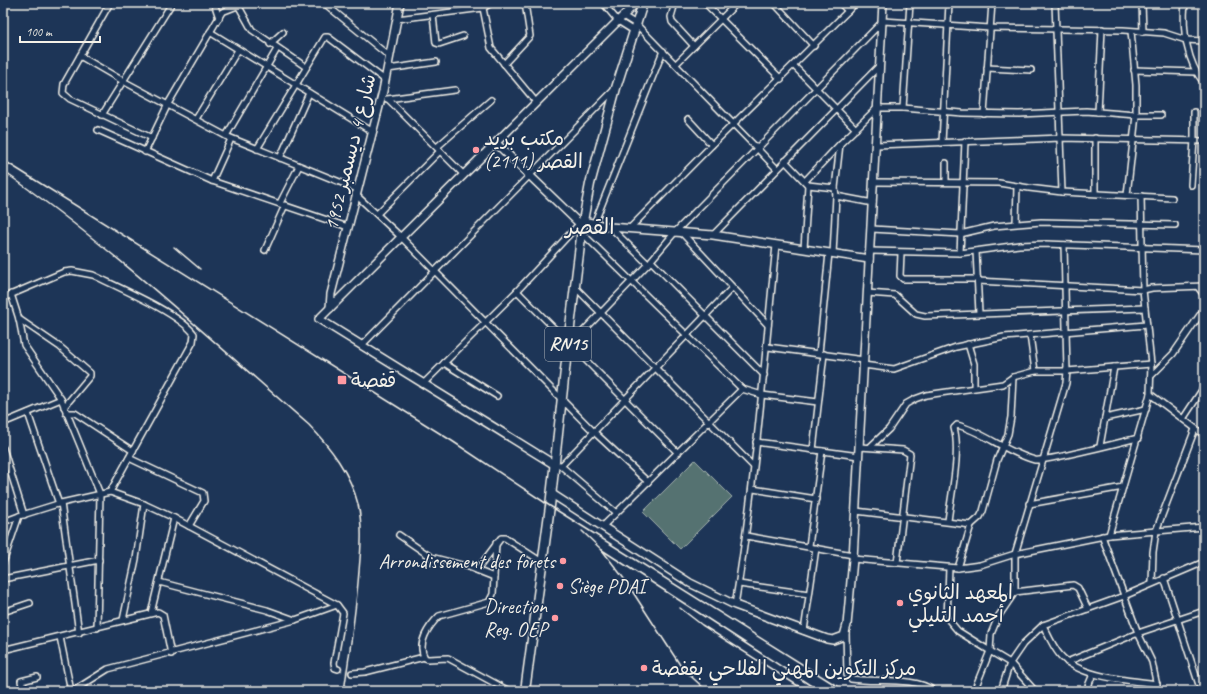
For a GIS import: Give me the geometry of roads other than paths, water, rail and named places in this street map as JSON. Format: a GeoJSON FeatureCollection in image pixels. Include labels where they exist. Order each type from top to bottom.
{"type":"FeatureCollection","features":[{"type":"Feature","properties":{"kind":"main road","name":"RN15"},"geometry":{"type":"LineString","coordinates":[[525,691],[552,494],[559,465],[562,399],[582,226],[590,184],[616,88],[643,3]]}},
{"type":"Feature","properties":{"kind":"street"},"geometry":{"type":"LineString","coordinates":[[110,3],[64,84],[63,93],[67,97],[102,115],[152,138]]}},
{"type":"Feature","properties":{"kind":"street"},"geometry":{"type":"LineString","coordinates":[[102,115],[172,3]]}},
{"type":"Feature","properties":{"kind":"street"},"geometry":{"type":"LineString","coordinates":[[214,3],[219,18]]}},
{"type":"Feature","properties":{"kind":"street"},"geometry":{"type":"LineString","coordinates":[[145,152],[168,104],[224,10],[244,3]]}},
{"type":"Feature","properties":{"kind":"street"},"geometry":{"type":"LineString","coordinates":[[324,3],[389,56]]}},
{"type":"Feature","properties":{"kind":"street","name":"شارع 4 ديسمبر 1952"},"geometry":{"type":"LineString","coordinates":[[330,308],[331,294],[388,69],[389,56],[400,3]]}},
{"type":"Feature","properties":{"kind":"street"},"geometry":{"type":"LineString","coordinates":[[397,19],[483,8],[491,3]]}},
{"type":"Feature","properties":{"kind":"street"},"geometry":{"type":"LineString","coordinates":[[504,64],[530,36],[525,3]]}},
{"type":"Feature","properties":{"kind":"street"},"geometry":{"type":"LineString","coordinates":[[603,3],[663,51],[777,169]]}},
{"type":"Feature","properties":{"kind":"street"},"geometry":{"type":"LineString","coordinates":[[615,512],[559,465],[423,384],[320,318],[636,3]]}},
{"type":"Feature","properties":{"kind":"street"},"geometry":{"type":"LineString","coordinates":[[675,3],[671,17],[672,22],[694,46]]}},
{"type":"Feature","properties":{"kind":"street"},"geometry":{"type":"LineString","coordinates":[[705,3],[781,79]]}},
{"type":"Feature","properties":{"kind":"street"},"geometry":{"type":"LineString","coordinates":[[676,64],[737,3]]}},
{"type":"Feature","properties":{"kind":"street"},"geometry":{"type":"LineString","coordinates":[[774,3],[814,46]]}},
{"type":"Feature","properties":{"kind":"street"},"geometry":{"type":"LineString","coordinates":[[840,3],[848,11]]}},
{"type":"Feature","properties":{"kind":"street"},"geometry":{"type":"LineString","coordinates":[[631,228],[733,124],[781,79],[856,3]]}},
{"type":"Feature","properties":{"kind":"street"},"geometry":{"type":"LineString","coordinates":[[883,3],[875,182],[863,363],[860,447],[853,557],[846,631],[847,675],[851,679],[918,684],[928,686],[934,691]]}},
{"type":"Feature","properties":{"kind":"street"},"geometry":{"type":"LineString","coordinates":[[903,108],[910,3]]}},
{"type":"Feature","properties":{"kind":"street"},"geometry":{"type":"LineString","coordinates":[[942,143],[949,3]]}},
{"type":"Feature","properties":{"kind":"street"},"geometry":{"type":"LineString","coordinates":[[984,114],[992,3]]}},
{"type":"Feature","properties":{"kind":"street"},"geometry":{"type":"LineString","coordinates":[[1055,3],[1062,192]]}},
{"type":"Feature","properties":{"kind":"street"},"geometry":{"type":"LineString","coordinates":[[1142,3],[1143,32]]}},
{"type":"Feature","properties":{"kind":"street"},"geometry":{"type":"LineString","coordinates":[[1185,3],[1184,30],[1186,40],[1196,72],[1204,83]]}},
{"type":"Feature","properties":{"kind":"street"},"geometry":{"type":"LineString","coordinates":[[238,5],[252,30],[306,68]]}},
{"type":"Feature","properties":{"kind":"street"},"geometry":{"type":"LineString","coordinates":[[483,8],[491,48],[536,102]]}},
{"type":"Feature","properties":{"kind":"street"},"geometry":{"type":"LineString","coordinates":[[433,15],[436,43],[439,44],[464,36]]}},
{"type":"Feature","properties":{"kind":"street"},"geometry":{"type":"LineString","coordinates":[[569,344],[650,263],[757,148],[883,21],[990,28],[1102,29],[1164,33],[1186,40],[1204,41]]}},
{"type":"Feature","properties":{"kind":"street"},"geometry":{"type":"LineString","coordinates":[[1098,112],[1102,29]]}},
{"type":"Feature","properties":{"kind":"street"},"geometry":{"type":"LineString","coordinates":[[1127,195],[1132,139],[1136,115],[1136,85],[1131,31]]}},
{"type":"Feature","properties":{"kind":"street"},"geometry":{"type":"LineString","coordinates":[[210,32],[373,132]]}},
{"type":"Feature","properties":{"kind":"street"},"geometry":{"type":"LineString","coordinates":[[270,44],[283,32]]}},
{"type":"Feature","properties":{"kind":"street"},"geometry":{"type":"LineString","coordinates":[[257,149],[324,38],[327,36],[385,80]]}},
{"type":"Feature","properties":{"kind":"street"},"geometry":{"type":"LineString","coordinates":[[212,181],[228,138],[277,49]]}},
{"type":"Feature","properties":{"kind":"street"},"geometry":{"type":"LineString","coordinates":[[196,120],[238,50]]}},
{"type":"Feature","properties":{"kind":"street"},"geometry":{"type":"LineString","coordinates":[[594,224],[663,51]]}},
{"type":"Feature","properties":{"kind":"street"},"geometry":{"type":"LineString","coordinates":[[80,56],[122,81],[168,104],[228,138],[299,166],[356,192],[486,321],[594,432],[648,482]]}},
{"type":"Feature","properties":{"kind":"street"},"geometry":{"type":"LineString","coordinates":[[388,69],[436,62]]}},
{"type":"Feature","properties":{"kind":"street"},"geometry":{"type":"LineString","coordinates":[[794,66],[856,129]]}},
{"type":"Feature","properties":{"kind":"street"},"geometry":{"type":"LineString","coordinates":[[713,235],[784,161],[879,66]]}},
{"type":"Feature","properties":{"kind":"street"},"geometry":{"type":"LineString","coordinates":[[987,68],[1031,70]]}},
{"type":"Feature","properties":{"kind":"street"},"geometry":{"type":"LineString","coordinates":[[1134,70],[1196,72]]}},
{"type":"Feature","properties":{"kind":"street"},"geometry":{"type":"LineString","coordinates":[[362,345],[530,177],[616,88]]}},
{"type":"Feature","properties":{"kind":"street"},"geometry":{"type":"LineString","coordinates":[[381,99],[389,100],[455,90]]}},
{"type":"Feature","properties":{"kind":"street"},"geometry":{"type":"LineString","coordinates":[[280,158],[309,93]]}},
{"type":"Feature","properties":{"kind":"street"},"geometry":{"type":"LineString","coordinates":[[389,100],[464,175]]}},
{"type":"Feature","properties":{"kind":"street"},"geometry":{"type":"LineString","coordinates":[[377,214],[438,149],[491,100]]}},
{"type":"Feature","properties":{"kind":"street"},"geometry":{"type":"LineString","coordinates":[[804,250],[806,183],[840,144],[878,108],[903,108],[984,114],[1086,111],[1136,115],[1161,115]]}},
{"type":"Feature","properties":{"kind":"street"},"geometry":{"type":"LineString","coordinates":[[1191,185],[1194,112]]}},
{"type":"Feature","properties":{"kind":"street"},"geometry":{"type":"LineString","coordinates":[[688,119],[712,145]]}},
{"type":"Feature","properties":{"kind":"street"},"geometry":{"type":"LineString","coordinates":[[98,130],[212,181],[348,227]]}},
{"type":"Feature","properties":{"kind":"street"},"geometry":{"type":"LineString","coordinates":[[876,145],[1061,138],[1204,140]]}},
{"type":"Feature","properties":{"kind":"street"},"geometry":{"type":"LineString","coordinates":[[1095,138],[1095,193]]}},
{"type":"Feature","properties":{"kind":"street"},"geometry":{"type":"LineString","coordinates":[[960,253],[965,142]]}},
{"type":"Feature","properties":{"kind":"street"},"geometry":{"type":"LineString","coordinates":[[496,143],[582,226],[632,281],[742,389],[762,395],[818,402]]}},
{"type":"Feature","properties":{"kind":"street"},"geometry":{"type":"LineString","coordinates":[[813,450],[836,196],[834,188],[840,144]]}},
{"type":"Feature","properties":{"kind":"street"},"geometry":{"type":"LineString","coordinates":[[784,161],[806,183],[834,188]]}},
{"type":"Feature","properties":{"kind":"street"},"geometry":{"type":"LineString","coordinates":[[946,163],[946,182]]}},
{"type":"Feature","properties":{"kind":"street"},"geometry":{"type":"LineString","coordinates":[[265,250],[299,166]]}},
{"type":"Feature","properties":{"kind":"street"},"geometry":{"type":"LineString","coordinates":[[875,182],[1006,183],[1017,186],[1062,192],[1172,198]]}},
{"type":"Feature","properties":{"kind":"street"},"geometry":{"type":"LineString","coordinates":[[1016,223],[1017,186]]}},
{"type":"Feature","properties":{"kind":"street"},"geometry":{"type":"LineString","coordinates":[[836,196],[873,203]]}},
{"type":"Feature","properties":{"kind":"street"},"geometry":{"type":"LineString","coordinates":[[1109,535],[1150,394],[1151,364],[1143,290],[1141,196]]}},
{"type":"Feature","properties":{"kind":"street"},"geometry":{"type":"LineString","coordinates":[[872,229],[960,234],[1016,223],[1041,222],[1175,225]]}},
{"type":"Feature","properties":{"kind":"street"},"geometry":{"type":"LineString","coordinates":[[423,384],[582,226],[594,224],[610,227],[713,235],[869,260]]}},
{"type":"Feature","properties":{"kind":"street"},"geometry":{"type":"LineString","coordinates":[[610,227],[705,315],[764,375]]}},
{"type":"Feature","properties":{"kind":"street"},"geometry":{"type":"LineString","coordinates":[[678,232],[768,325]]}},
{"type":"Feature","properties":{"kind":"street"},"geometry":{"type":"LineString","coordinates":[[736,605],[752,489],[753,466],[768,347],[768,325],[776,245]]}},
{"type":"Feature","properties":{"kind":"street"},"geometry":{"type":"LineString","coordinates":[[870,251],[901,253],[960,253],[1019,245],[1142,246],[1204,250]]}},
{"type":"Feature","properties":{"kind":"street"},"geometry":{"type":"LineString","coordinates":[[974,691],[990,651],[991,634],[998,617],[1015,592],[1015,554],[1066,383],[1068,371],[1064,245]]}},
{"type":"Feature","properties":{"kind":"street"},"geometry":{"type":"LineString","coordinates":[[976,252],[979,313]]}},
{"type":"Feature","properties":{"kind":"street"},"geometry":{"type":"LineString","coordinates":[[901,253],[900,276],[903,279],[978,280],[1066,287],[1143,290],[1152,288],[1201,287],[1204,295]]}},
{"type":"Feature","properties":{"kind":"street"},"geometry":{"type":"LineString","coordinates":[[3,298],[64,272],[82,272],[93,275],[164,311],[192,332],[194,337],[193,342],[110,492]]}},
{"type":"Feature","properties":{"kind":"street"},"geometry":{"type":"LineString","coordinates":[[576,288],[753,466]]}},
{"type":"Feature","properties":{"kind":"street"},"geometry":{"type":"LineString","coordinates":[[559,465],[594,432],[732,288]]}},
{"type":"Feature","properties":{"kind":"street"},"geometry":{"type":"LineString","coordinates":[[516,291],[678,453]]}},
{"type":"Feature","properties":{"kind":"street"},"geometry":{"type":"LineString","coordinates":[[867,293],[895,295],[920,316],[1146,308]]}},
{"type":"Feature","properties":{"kind":"street"},"geometry":{"type":"LineString","coordinates":[[11,294],[20,319],[24,345],[60,399],[100,494],[97,628]]}},
{"type":"Feature","properties":{"kind":"street"},"geometry":{"type":"LineString","coordinates":[[1151,376],[1173,354],[1204,309]]}},
{"type":"Feature","properties":{"kind":"street"},"geometry":{"type":"LineString","coordinates":[[20,319],[60,347],[90,373],[90,376],[64,407]]}},
{"type":"Feature","properties":{"kind":"street"},"geometry":{"type":"LineString","coordinates":[[768,347],[821,354],[894,369],[968,344],[1004,337],[1146,325]]}},
{"type":"Feature","properties":{"kind":"street"},"geometry":{"type":"LineString","coordinates":[[1030,335],[1034,371]]}},
{"type":"Feature","properties":{"kind":"street"},"geometry":{"type":"LineString","coordinates":[[968,344],[974,364],[974,387]]}},
{"type":"Feature","properties":{"kind":"street"},"geometry":{"type":"LineString","coordinates":[[444,363],[497,396]]}},
{"type":"Feature","properties":{"kind":"street"},"geometry":{"type":"LineString","coordinates":[[870,447],[889,429],[906,404],[926,395],[1003,384],[1013,377],[1034,371],[1068,371],[1151,364]]}},
{"type":"Feature","properties":{"kind":"street"},"geometry":{"type":"LineString","coordinates":[[1100,446],[1110,399],[1114,367]]}},
{"type":"Feature","properties":{"kind":"street"},"geometry":{"type":"LineString","coordinates":[[958,568],[971,525],[980,517],[983,511],[997,460],[1008,434],[1011,417],[1013,377]]}},
{"type":"Feature","properties":{"kind":"street"},"geometry":{"type":"LineString","coordinates":[[1183,419],[1204,388]]}},
{"type":"Feature","properties":{"kind":"street"},"geometry":{"type":"LineString","coordinates":[[602,528],[615,512],[710,423],[742,389]]}},
{"type":"Feature","properties":{"kind":"street"},"geometry":{"type":"LineString","coordinates":[[1150,394],[1204,435]]}},
{"type":"Feature","properties":{"kind":"street"},"geometry":{"type":"LineString","coordinates":[[3,423],[60,399]]}},
{"type":"Feature","properties":{"kind":"street"},"geometry":{"type":"LineString","coordinates":[[1105,418],[1146,409]]}},
{"type":"Feature","properties":{"kind":"street"},"geometry":{"type":"LineString","coordinates":[[28,413],[60,504],[79,632]]}},
{"type":"Feature","properties":{"kind":"street"},"geometry":{"type":"LineString","coordinates":[[66,413],[75,413],[133,451]]}},
{"type":"Feature","properties":{"kind":"street"},"geometry":{"type":"LineString","coordinates":[[948,521],[957,438],[955,427],[957,425],[976,432],[1003,447],[1034,459],[1044,459],[1138,438]]}},
{"type":"Feature","properties":{"kind":"street"},"geometry":{"type":"LineString","coordinates":[[1152,583],[1153,552],[1156,530],[1195,428]]}},
{"type":"Feature","properties":{"kind":"street"},"geometry":{"type":"LineString","coordinates":[[756,442],[859,456]]}},
{"type":"Feature","properties":{"kind":"street"},"geometry":{"type":"LineString","coordinates":[[860,447],[903,450],[910,454],[897,562]]}},
{"type":"Feature","properties":{"kind":"street"},"geometry":{"type":"LineString","coordinates":[[3,448],[21,516],[4,554],[3,562]]}},
{"type":"Feature","properties":{"kind":"street"},"geometry":{"type":"LineString","coordinates":[[808,546],[822,451]]}},
{"type":"Feature","properties":{"kind":"street"},"geometry":{"type":"LineString","coordinates":[[129,458],[203,493],[204,501],[189,526]]}},
{"type":"Feature","properties":{"kind":"street"},"geometry":{"type":"LineString","coordinates":[[1029,504],[1123,487]]}},
{"type":"Feature","properties":{"kind":"street"},"geometry":{"type":"LineString","coordinates":[[752,489],[816,499]]}},
{"type":"Feature","properties":{"kind":"street"},"geometry":{"type":"LineString","coordinates":[[3,522],[60,504],[110,492],[144,504],[174,518],[337,605],[343,614],[334,663],[335,668],[338,669]]}},
{"type":"Feature","properties":{"kind":"street"},"geometry":{"type":"LineString","coordinates":[[552,494],[602,528],[690,583],[736,605],[804,631],[833,640],[841,638],[846,631]]}},
{"type":"Feature","properties":{"kind":"street"},"geometry":{"type":"LineString","coordinates":[[123,620],[136,559],[144,504]]}},
{"type":"Feature","properties":{"kind":"street"},"geometry":{"type":"LineString","coordinates":[[856,512],[948,521],[971,525]]}},
{"type":"Feature","properties":{"kind":"street"},"geometry":{"type":"LineString","coordinates":[[151,613],[174,518]]}},
{"type":"Feature","properties":{"kind":"street"},"geometry":{"type":"LineString","coordinates":[[746,536],[808,546],[853,557],[958,568],[980,565],[1015,554],[1102,536],[1156,530],[1204,527]]}},
{"type":"Feature","properties":{"kind":"street"},"geometry":{"type":"LineString","coordinates":[[399,535],[431,557],[477,570],[494,577]]}},
{"type":"Feature","properties":{"kind":"street"},"geometry":{"type":"LineString","coordinates":[[1102,536],[1138,633],[1152,662],[1158,691]]}},
{"type":"Feature","properties":{"kind":"street"},"geometry":{"type":"LineString","coordinates":[[477,570],[501,538],[505,538],[542,562]]}},
{"type":"Feature","properties":{"kind":"street"},"geometry":{"type":"LineString","coordinates":[[424,657],[423,640],[432,622],[439,616],[448,612],[489,602],[493,594],[496,543]]}},
{"type":"Feature","properties":{"kind":"street"},"geometry":{"type":"LineString","coordinates":[[804,631],[816,548]]}},
{"type":"Feature","properties":{"kind":"street"},"geometry":{"type":"LineString","coordinates":[[3,579],[70,567],[99,560]]}},
{"type":"Feature","properties":{"kind":"street"},"geometry":{"type":"LineString","coordinates":[[1001,691],[1010,663],[1023,644],[1043,625],[1124,596],[1204,562]]}},
{"type":"Feature","properties":{"kind":"street"},"geometry":{"type":"LineString","coordinates":[[949,568],[947,618],[958,631],[1010,663],[1029,689],[1035,691]]}},
{"type":"Feature","properties":{"kind":"street"},"geometry":{"type":"LineString","coordinates":[[1164,578],[1179,619],[1201,691]]}},
{"type":"Feature","properties":{"kind":"street"},"geometry":{"type":"LineString","coordinates":[[159,582],[267,610],[295,620]]}},
{"type":"Feature","properties":{"kind":"street"},"geometry":{"type":"LineString","coordinates":[[739,584],[809,594]]}},
{"type":"Feature","properties":{"kind":"street"},"geometry":{"type":"LineString","coordinates":[[1015,592],[1073,585],[1078,588],[1088,609]]}},
{"type":"Feature","properties":{"kind":"street"},"geometry":{"type":"LineString","coordinates":[[3,612],[30,603]]}},
{"type":"Feature","properties":{"kind":"street"},"geometry":{"type":"LineString","coordinates":[[60,637],[72,691],[108,669],[171,654],[295,620],[337,605]]}},
{"type":"Feature","properties":{"kind":"street"},"geometry":{"type":"LineString","coordinates":[[1067,662],[1138,633],[1204,610]]}},
{"type":"Feature","properties":{"kind":"street"},"geometry":{"type":"LineString","coordinates":[[3,650],[158,612],[162,614],[171,654]]}},
{"type":"Feature","properties":{"kind":"street"},"geometry":{"type":"LineString","coordinates":[[1043,625],[1059,654],[1067,662],[1093,674],[1157,684]]}},
{"type":"Feature","properties":{"kind":"street"},"geometry":{"type":"LineString","coordinates":[[352,673],[366,672],[424,657],[428,659],[448,658],[509,691]]}},
{"type":"Feature","properties":{"kind":"street"},"geometry":{"type":"LineString","coordinates":[[1086,691],[1093,674]]}},
{"type":"Feature","properties":{"kind":"street"},"geometry":{"type":"LineString","coordinates":[[23,691],[21,681],[37,677]]}},
{"type":"Feature","properties":{"kind":"tunnel"},"geometry":{"type":"LineString","coordinates":[[338,669],[352,673]]}},
{"type":"Feature","properties":{"kind":"railway"},"geometry":{"type":"LineString","coordinates":[[3,160],[452,441],[550,506],[845,691]]}},
{"type":"Feature","properties":{"kind":"railway"},"geometry":{"type":"LineString","coordinates":[[3,171],[43,200],[121,262],[309,425],[325,443],[345,471],[360,512],[361,538],[356,601],[344,691]]}},
{"type":"Feature","properties":{"kind":"railway"},"geometry":{"type":"LineString","coordinates":[[174,247],[200,269]]}},
{"type":"Feature","properties":{"kind":"railway"},"geometry":{"type":"LineString","coordinates":[[582,531],[602,550],[625,580],[682,668],[707,691]]}},
{"type":"Feature","properties":{"kind":"railway"},"geometry":{"type":"LineString","coordinates":[[602,550],[819,691]]}},
{"type":"Feature","properties":{"kind":"railway"},"geometry":{"type":"LineString","coordinates":[[680,608],[702,625],[806,691]]}},
{"type":"Feature","properties":{"kind":"place","name":"مكتب بريد القصر (2111)"},"geometry":{"type":"Point","coordinates":[476,150]}},
{"type":"Feature","properties":{"kind":"place","name":"قفصة"},"geometry":{"type":"Point","coordinates":[342,380]}},
{"type":"Feature","properties":{"kind":"place","name":"Arrondissement des forets"},"geometry":{"type":"Point","coordinates":[563,561]}},
{"type":"Feature","properties":{"kind":"place","name":"Siège PDAI"},"geometry":{"type":"Point","coordinates":[560,586]}},
{"type":"Feature","properties":{"kind":"place","name":"المعهد الثانوي أحمد التليلي"},"geometry":{"type":"Point","coordinates":[900,603]}},
{"type":"Feature","properties":{"kind":"place","name":"Direction Reg. OEP"},"geometry":{"type":"Point","coordinates":[555,618]}},
{"type":"Feature","properties":{"kind":"place","name":"مركز التكوين المهني الفلاحي بقفصة"},"geometry":{"type":"Point","coordinates":[644,668]}},
{"type":"Feature","properties":{"kind":"district","name":"القصر"},"geometry":{"type":"Point","coordinates":[590,227]}}]}
